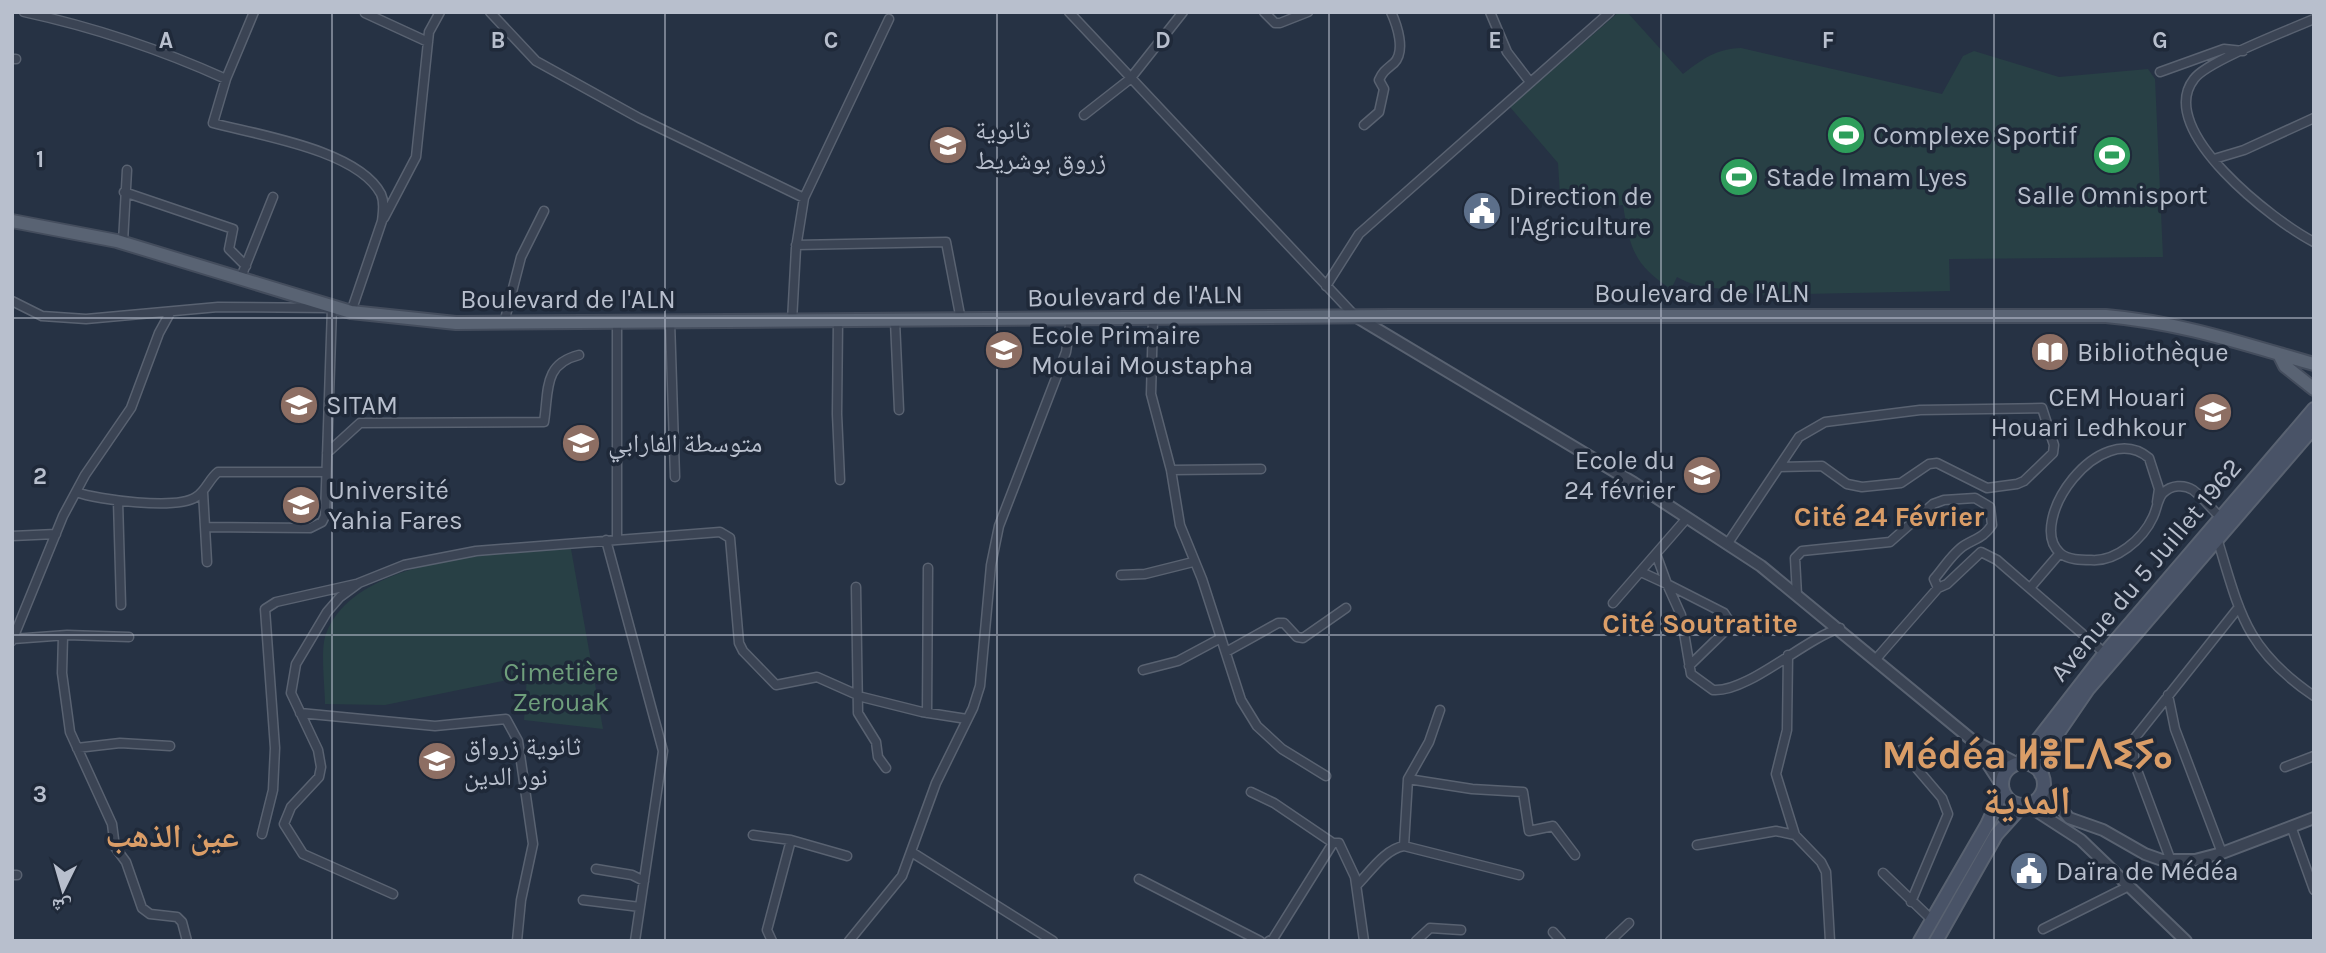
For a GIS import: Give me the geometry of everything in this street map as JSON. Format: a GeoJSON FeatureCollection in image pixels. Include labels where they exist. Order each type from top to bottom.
{"type":"FeatureCollection","features":[{"type":"Feature","properties":{"kind":"main road","name":"Boulevard de l'ALN"},"geometry":{"type":"LineString","coordinates":[[12,221],[123,242],[243,272],[332,308],[456,323],[1354,316],[2106,316],[2160,321],[2197,329],[2272,352]]}},
{"type":"Feature","properties":{"kind":"main road"},"geometry":{"type":"LineString","coordinates":[[2272,352],[2314,357]]}},
{"type":"Feature","properties":{"kind":"main road"},"geometry":{"type":"LineString","coordinates":[[2272,352],[2314,364]]}},
{"type":"Feature","properties":{"kind":"main road"},"geometry":{"type":"LineString","coordinates":[[2272,352],[2314,389]]}},
{"type":"Feature","properties":{"kind":"main road","name":"Avenue du 5 Juillet 1962"},"geometry":{"type":"LineString","coordinates":[[2041,774],[2055,737],[2109,657],[2219,516],[2314,409]]}},
{"type":"Feature","properties":{"kind":"main road","name":"Avenue du 5 Juillet 1962"},"geometry":{"type":"LineString","coordinates":[[2018,764],[2109,657],[2314,427]]}},
{"type":"Feature","properties":{"kind":"main road"},"geometry":{"type":"LineString","coordinates":[[1920,941],[1987,825],[2003,788],[2004,775],[2018,764],[2028,764],[2041,774],[2044,789],[2037,800],[2025,805],[1996,835],[1936,941]]}},
{"type":"Feature","properties":{"kind":"main road"},"geometry":{"type":"LineString","coordinates":[[2003,788],[2010,801],[2025,805]]}},
{"type":"Feature","properties":{"kind":"street"},"geometry":{"type":"LineString","coordinates":[[24,12],[178,58],[226,79]]}},
{"type":"Feature","properties":{"kind":"street"},"geometry":{"type":"LineString","coordinates":[[254,12],[226,79],[214,123],[339,159],[365,176],[380,194],[384,206],[382,221]]}},
{"type":"Feature","properties":{"kind":"street"},"geometry":{"type":"LineString","coordinates":[[385,22],[390,12]]}},
{"type":"Feature","properties":{"kind":"street"},"geometry":{"type":"LineString","coordinates":[[351,312],[382,221],[416,156],[428,42],[432,25],[440,12]]}},
{"type":"Feature","properties":{"kind":"street"},"geometry":{"type":"LineString","coordinates":[[490,12],[536,61],[639,118],[804,198]]}},
{"type":"Feature","properties":{"kind":"street"},"geometry":{"type":"LineString","coordinates":[[1069,12],[1354,316],[1728,543],[1840,628],[1972,740],[2018,764]]}},
{"type":"Feature","properties":{"kind":"street"},"geometry":{"type":"LineString","coordinates":[[1084,115],[1130,79],[1183,12]]}},
{"type":"Feature","properties":{"kind":"street"},"geometry":{"type":"LineString","coordinates":[[1265,12],[1275,23],[1308,12]]}},
{"type":"Feature","properties":{"kind":"street"},"geometry":{"type":"LineString","coordinates":[[1364,125],[1379,111],[1384,89],[1379,80],[1385,69],[1396,61],[1399,51],[1399,35],[1391,12]]}},
{"type":"Feature","properties":{"kind":"street"},"geometry":{"type":"LineString","coordinates":[[1490,12],[1507,52],[1530,82]]}},
{"type":"Feature","properties":{"kind":"street"},"geometry":{"type":"LineString","coordinates":[[1326,286],[1359,234],[1610,12]]}},
{"type":"Feature","properties":{"kind":"street"},"geometry":{"type":"LineString","coordinates":[[365,13],[428,42]]}},
{"type":"Feature","properties":{"kind":"street"},"geometry":{"type":"LineString","coordinates":[[792,321],[796,245],[804,198],[889,19]]}},
{"type":"Feature","properties":{"kind":"street"},"geometry":{"type":"LineString","coordinates":[[2312,238],[2261,208],[2237,187],[2214,159],[2190,120],[2186,104],[2187,92],[2199,72],[2314,19]]}},
{"type":"Feature","properties":{"kind":"street"},"geometry":{"type":"LineString","coordinates":[[2160,72],[2224,49],[2244,51]]}},
{"type":"Feature","properties":{"kind":"street"},"geometry":{"type":"LineString","coordinates":[[2214,159],[2244,150],[2314,118]]}},
{"type":"Feature","properties":{"kind":"street"},"geometry":{"type":"LineString","coordinates":[[123,242],[127,170]]}},
{"type":"Feature","properties":{"kind":"street"},"geometry":{"type":"LineString","coordinates":[[124,192],[233,229],[229,249],[243,272]]}},
{"type":"Feature","properties":{"kind":"street"},"geometry":{"type":"LineString","coordinates":[[243,272],[273,197]]}},
{"type":"Feature","properties":{"kind":"street"},"geometry":{"type":"LineString","coordinates":[[504,323],[521,257],[544,211]]}},
{"type":"Feature","properties":{"kind":"street"},"geometry":{"type":"LineString","coordinates":[[796,245],[946,242],[961,320]]}},
{"type":"Feature","properties":{"kind":"street"},"geometry":{"type":"LineString","coordinates":[[12,301],[42,316],[86,319],[218,307],[332,308],[325,516],[318,526],[205,527]]}},
{"type":"Feature","properties":{"kind":"street"},"geometry":{"type":"LineString","coordinates":[[129,637],[63,636],[13,640],[55,534],[76,492],[131,408],[159,332],[170,313]]}},
{"type":"Feature","properties":{"kind":"street"},"geometry":{"type":"LineString","coordinates":[[1153,318],[1151,394],[1171,470],[1180,524],[1247,714],[1282,749],[1326,776]]}},
{"type":"Feature","properties":{"kind":"street"},"geometry":{"type":"LineString","coordinates":[[849,941],[885,900],[913,853],[936,783],[980,687],[991,565],[999,526],[1066,352],[1071,319]]}},
{"type":"Feature","properties":{"kind":"street"},"geometry":{"type":"LineString","coordinates":[[670,321],[675,477]]}},
{"type":"Feature","properties":{"kind":"street"},"geometry":{"type":"LineString","coordinates":[[838,321],[836,414],[840,480]]}},
{"type":"Feature","properties":{"kind":"street"},"geometry":{"type":"LineString","coordinates":[[895,321],[899,410]]}},
{"type":"Feature","properties":{"kind":"street"},"geometry":{"type":"LineString","coordinates":[[617,322],[617,539]]}},
{"type":"Feature","properties":{"kind":"street"},"geometry":{"type":"LineString","coordinates":[[327,453],[360,423],[544,422],[553,369],[561,359],[579,355]]}},
{"type":"Feature","properties":{"kind":"street"},"geometry":{"type":"LineString","coordinates":[[1728,543],[1799,437],[1825,422],[1920,410],[2042,408],[2054,445],[2050,457],[2024,481],[1997,488],[1978,485],[1937,463],[1929,464],[1901,483],[1862,487],[1847,484],[1822,466],[1779,467]]}},
{"type":"Feature","properties":{"kind":"street"},"geometry":{"type":"LineString","coordinates":[[2133,449],[2149,458],[2159,489],[2155,514],[2146,528],[2118,555],[2095,561],[2076,559],[2060,553],[2054,541],[2054,508],[2091,460],[2104,453],[2133,449]]}},
{"type":"Feature","properties":{"kind":"street"},"geometry":{"type":"LineString","coordinates":[[1171,470],[1261,468]]}},
{"type":"Feature","properties":{"kind":"street"},"geometry":{"type":"LineString","coordinates":[[76,492],[97,499],[181,502],[202,492],[212,477],[224,471],[326,472]]}},
{"type":"Feature","properties":{"kind":"street"},"geometry":{"type":"LineString","coordinates":[[2157,502],[2164,491],[2184,486],[2193,490],[2219,516]]}},
{"type":"Feature","properties":{"kind":"street"},"geometry":{"type":"LineString","coordinates":[[202,492],[206,562]]}},
{"type":"Feature","properties":{"kind":"street"},"geometry":{"type":"LineString","coordinates":[[1797,595],[1795,558],[1802,551],[1890,542],[1933,504],[1975,498],[1983,500],[1993,516],[1992,525],[1980,539],[1964,545],[1957,552],[1934,579],[1938,588]]}},
{"type":"Feature","properties":{"kind":"street"},"geometry":{"type":"LineString","coordinates":[[118,501],[121,605]]}},
{"type":"Feature","properties":{"kind":"street"},"geometry":{"type":"LineString","coordinates":[[1613,603],[1688,517]]}},
{"type":"Feature","properties":{"kind":"street"},"geometry":{"type":"LineString","coordinates":[[12,536],[55,534]]}},
{"type":"Feature","properties":{"kind":"street"},"geometry":{"type":"LineString","coordinates":[[262,834],[273,790],[275,748],[265,610],[276,602],[359,583],[379,573],[448,555],[617,539],[727,534],[730,538],[739,643],[743,651],[776,685],[817,677],[855,694],[927,713],[967,719]]}},
{"type":"Feature","properties":{"kind":"street"},"geometry":{"type":"LineString","coordinates":[[2217,538],[2239,607],[2259,649],[2314,696]]}},
{"type":"Feature","properties":{"kind":"street"},"geometry":{"type":"LineString","coordinates":[[606,540],[662,744],[662,769],[635,941]]}},
{"type":"Feature","properties":{"kind":"street"},"geometry":{"type":"LineString","coordinates":[[1876,659],[1938,588],[1947,584],[1981,552],[1997,560],[2109,657]]}},
{"type":"Feature","properties":{"kind":"street"},"geometry":{"type":"LineString","coordinates":[[2030,588],[2060,553]]}},
{"type":"Feature","properties":{"kind":"street"},"geometry":{"type":"LineString","coordinates":[[1656,554],[1681,615],[1691,674],[1703,685],[1723,691],[1840,628]]}},
{"type":"Feature","properties":{"kind":"street"},"geometry":{"type":"LineString","coordinates":[[1121,575],[1145,574],[1193,562]]}},
{"type":"Feature","properties":{"kind":"street"},"geometry":{"type":"LineString","coordinates":[[927,713],[928,568]]}},
{"type":"Feature","properties":{"kind":"street"},"geometry":{"type":"LineString","coordinates":[[1641,572],[1724,613],[1728,619],[1724,632],[1689,666]]}},
{"type":"Feature","properties":{"kind":"street"},"geometry":{"type":"LineString","coordinates":[[359,583],[327,612],[296,664],[291,693],[318,750],[320,766],[318,777],[291,807],[284,824],[303,853],[393,894]]}},
{"type":"Feature","properties":{"kind":"street"},"geometry":{"type":"LineString","coordinates":[[856,587],[855,694],[858,713],[876,742],[878,757],[886,768]]}},
{"type":"Feature","properties":{"kind":"street"},"geometry":{"type":"LineString","coordinates":[[2171,861],[2133,749],[2134,739],[2239,607]]}},
{"type":"Feature","properties":{"kind":"street"},"geometry":{"type":"LineString","coordinates":[[1226,652],[1278,623],[1284,623],[1297,636],[1303,638],[1346,608]]}},
{"type":"Feature","properties":{"kind":"street"},"geometry":{"type":"LineString","coordinates":[[63,636],[62,673],[70,732],[112,824],[115,847],[126,862],[142,908],[150,914],[177,917],[182,922],[187,941]]}},
{"type":"Feature","properties":{"kind":"street"},"geometry":{"type":"LineString","coordinates":[[1143,670],[1178,661],[1221,638]]}},
{"type":"Feature","properties":{"kind":"street"},"geometry":{"type":"LineString","coordinates":[[1788,655],[1787,730],[1776,774],[1795,835],[1822,862],[1826,872],[1830,941]]}},
{"type":"Feature","properties":{"kind":"street"},"geometry":{"type":"LineString","coordinates":[[2168,695],[2175,729],[2222,853]]}},
{"type":"Feature","properties":{"kind":"street"},"geometry":{"type":"LineString","coordinates":[[1405,846],[1408,779],[1429,741],[1440,710]]}},
{"type":"Feature","properties":{"kind":"street"},"geometry":{"type":"LineString","coordinates":[[300,713],[435,726],[506,719],[518,741],[533,844],[521,900],[517,941]]}},
{"type":"Feature","properties":{"kind":"street"},"geometry":{"type":"LineString","coordinates":[[1972,740],[2003,788]]}},
{"type":"Feature","properties":{"kind":"street"},"geometry":{"type":"LineString","coordinates":[[76,748],[120,743],[170,746]]}},
{"type":"Feature","properties":{"kind":"street"},"geometry":{"type":"LineString","coordinates":[[1901,750],[1942,798],[1948,814],[1911,902]]}},
{"type":"Feature","properties":{"kind":"street"},"geometry":{"type":"LineString","coordinates":[[2284,767],[2314,756]]}},
{"type":"Feature","properties":{"kind":"street"},"geometry":{"type":"LineString","coordinates":[[1408,779],[1472,789],[1523,792],[1529,831],[1553,826],[1575,855]]}},
{"type":"Feature","properties":{"kind":"street"},"geometry":{"type":"LineString","coordinates":[[2044,789],[2065,815],[2080,824],[2103,830],[2152,858],[2171,861],[2195,860],[2222,853],[2314,818]]}},
{"type":"Feature","properties":{"kind":"street"},"geometry":{"type":"LineString","coordinates":[[1251,792],[1274,803],[1333,843],[1339,843],[1357,885],[1364,941]]}},
{"type":"Feature","properties":{"kind":"street"},"geometry":{"type":"LineString","coordinates":[[2025,805],[2073,834],[2129,886],[2173,935],[2186,941]]}},
{"type":"Feature","properties":{"kind":"street"},"geometry":{"type":"LineString","coordinates":[[2073,834],[2080,824]]}},
{"type":"Feature","properties":{"kind":"street"},"geometry":{"type":"LineString","coordinates":[[2291,826],[2314,890]]}},
{"type":"Feature","properties":{"kind":"street"},"geometry":{"type":"LineString","coordinates":[[1697,845],[1776,831],[1795,835]]}},
{"type":"Feature","properties":{"kind":"street"},"geometry":{"type":"LineString","coordinates":[[752,835],[790,840],[847,856]]}},
{"type":"Feature","properties":{"kind":"street"},"geometry":{"type":"LineString","coordinates":[[772,941],[767,930],[790,840]]}},
{"type":"Feature","properties":{"kind":"street"},"geometry":{"type":"LineString","coordinates":[[1269,941],[1273,940],[1333,843]]}},
{"type":"Feature","properties":{"kind":"street"},"geometry":{"type":"LineString","coordinates":[[1357,885],[1386,855],[1396,847],[1405,846],[1518,875]]}},
{"type":"Feature","properties":{"kind":"street"},"geometry":{"type":"LineString","coordinates":[[913,853],[1054,941]]}},
{"type":"Feature","properties":{"kind":"street"},"geometry":{"type":"LineString","coordinates":[[596,869],[632,875],[644,881]]}},
{"type":"Feature","properties":{"kind":"street"},"geometry":{"type":"LineString","coordinates":[[1883,873],[1932,920]]}},
{"type":"Feature","properties":{"kind":"street"},"geometry":{"type":"LineString","coordinates":[[1139,879],[1260,941]]}},
{"type":"Feature","properties":{"kind":"street"},"geometry":{"type":"LineString","coordinates":[[2043,929],[2129,886]]}},
{"type":"Feature","properties":{"kind":"street"},"geometry":{"type":"LineString","coordinates":[[583,901],[640,907]]}},
{"type":"Feature","properties":{"kind":"street"},"geometry":{"type":"LineString","coordinates":[[1610,941],[1629,923]]}},
{"type":"Feature","properties":{"kind":"street"},"geometry":{"type":"LineString","coordinates":[[1416,941],[1430,928],[1461,930]]}},
{"type":"Feature","properties":{"kind":"street"},"geometry":{"type":"LineString","coordinates":[[1553,932],[1561,941]]}},
{"type":"Feature","properties":{"kind":"green space","name":"Complexe Sportif"},"geometry":{"type":"Polygon","coordinates":[[[1619,12],[1627,12],[1683,74],[1716,53],[1741,48],[1942,94],[1963,56],[1974,51],[2059,77],[2148,69],[2155,79],[2163,257],[1949,259],[1950,291],[1757,295],[1697,285],[1677,277],[1671,289],[1648,271],[1635,254],[1623,205],[1599,208],[1560,195],[1558,163],[1510,107],[1619,12]]]}},
{"type":"Feature","properties":{"kind":"green space","name":"Cimetière Zerouak"},"geometry":{"type":"Polygon","coordinates":[[[571,549],[603,729],[524,720],[527,676],[385,705],[325,704],[323,658],[326,634],[342,608],[367,589],[398,574],[433,564],[470,557],[571,549]]]}},
{"type":"Feature","properties":{"kind":"place","name":"Complexe Sportif"},"geometry":{"type":"Point","coordinates":[1846,135]}},
{"type":"Feature","properties":{"kind":"place","name":"ثانوية زروق بوشريط"},"geometry":{"type":"Point","coordinates":[948,145]}},
{"type":"Feature","properties":{"kind":"place","name":"Salle Omnisport"},"geometry":{"type":"Point","coordinates":[2112,155]}},
{"type":"Feature","properties":{"kind":"place","name":"Stade Imam Lyes"},"geometry":{"type":"Point","coordinates":[1739,177]}},
{"type":"Feature","properties":{"kind":"place","name":"Direction de l'Agriculture"},"geometry":{"type":"Point","coordinates":[1482,211]}},
{"type":"Feature","properties":{"kind":"place","name":"Ecole Primaire Moulai Moustapha"},"geometry":{"type":"Point","coordinates":[1004,350]}},
{"type":"Feature","properties":{"kind":"place","name":"Bibliothèque"},"geometry":{"type":"Point","coordinates":[2050,352]}},
{"type":"Feature","properties":{"kind":"place","name":"SITAM"},"geometry":{"type":"Point","coordinates":[299,405]}},
{"type":"Feature","properties":{"kind":"place","name":"CEM Houari Houari Ledhkour"},"geometry":{"type":"Point","coordinates":[2213,412]}},
{"type":"Feature","properties":{"kind":"place","name":"متوسطة الفارابي"},"geometry":{"type":"Point","coordinates":[581,443]}},
{"type":"Feature","properties":{"kind":"place","name":"Ecole du 24 février"},"geometry":{"type":"Point","coordinates":[1702,475]}},
{"type":"Feature","properties":{"kind":"place","name":"Université Yahia Fares"},"geometry":{"type":"Point","coordinates":[301,505]}},
{"type":"Feature","properties":{"kind":"place","name":"ثانوية زرواق نور الدين"},"geometry":{"type":"Point","coordinates":[437,761]}},
{"type":"Feature","properties":{"kind":"place","name":"Daïra de Médéa"},"geometry":{"type":"Point","coordinates":[2029,871]}},
{"type":"Feature","properties":{"kind":"district","name":"Cité 24 Février"},"geometry":{"type":"Point","coordinates":[1889,516]}},
{"type":"Feature","properties":{"kind":"district","name":"Cité Soutratite"},"geometry":{"type":"Point","coordinates":[1700,623]}},
{"type":"Feature","properties":{"kind":"district","name":"Médéa ⵍⴻⵎⴷⵉⵢⴰ المدية"},"geometry":{"type":"Point","coordinates":[2027,777]}},
{"type":"Feature","properties":{"kind":"district","name":"عين الذهب"},"geometry":{"type":"Point","coordinates":[172,836]}}]}
